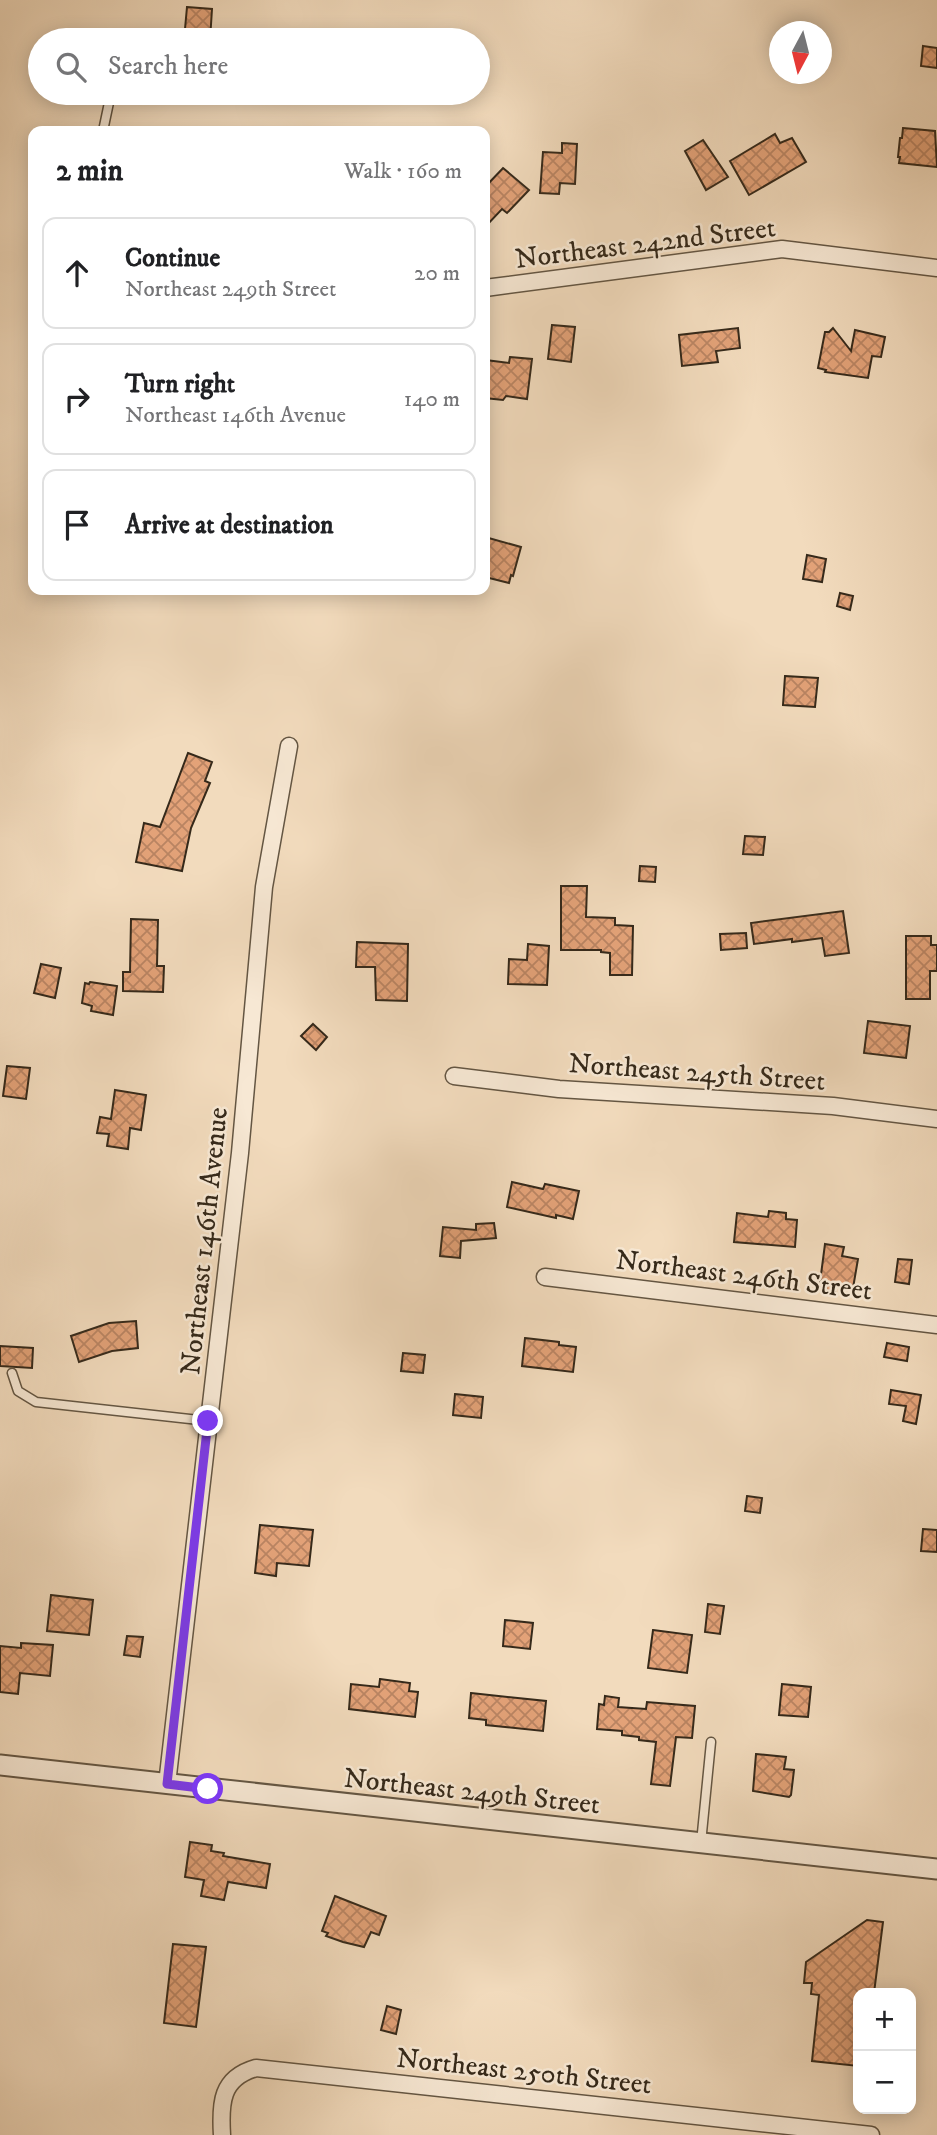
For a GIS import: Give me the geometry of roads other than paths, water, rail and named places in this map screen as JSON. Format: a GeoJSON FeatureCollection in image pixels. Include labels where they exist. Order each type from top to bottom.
{"type":"FeatureCollection","features":[{"type":"Feature","properties":{"kind":"street","name":"Northeast 242nd Street"},"geometry":{"type":"LineString","coordinates":[[490,287],[782,248],[937,268]]}},
{"type":"Feature","properties":{"kind":"street","name":"Northeast 146th Avenue"},"geometry":{"type":"LineString","coordinates":[[167,1784],[240,1153],[264,887],[289,746]]}},
{"type":"Feature","properties":{"kind":"street","name":"Northeast 245th Street"},"geometry":{"type":"LineString","coordinates":[[454,1076],[559,1089],[833,1106],[937,1119]]}},
{"type":"Feature","properties":{"kind":"street","name":"Northeast 246th Street"},"geometry":{"type":"LineString","coordinates":[[545,1277],[937,1325]]}},
{"type":"Feature","properties":{"kind":"street","name":"Northeast 249th Street"},"geometry":{"type":"LineString","coordinates":[[0,1765],[937,1869]]}},
{"type":"Feature","properties":{"kind":"street","name":"Northeast 250th Street"},"geometry":{"type":"LineString","coordinates":[[222,2135],[224,2091],[241,2072],[256,2068],[871,2135]]}},
{"type":"Feature","properties":{"kind":"lane"},"geometry":{"type":"LineString","coordinates":[[104,126],[108,105]]}},
{"type":"Feature","properties":{"kind":"lane"},"geometry":{"type":"LineString","coordinates":[[12,1373],[18,1391],[36,1402],[208,1421]]}},
{"type":"Feature","properties":{"kind":"lane"},"geometry":{"type":"LineString","coordinates":[[701,1843],[711,1742]]}}]}
